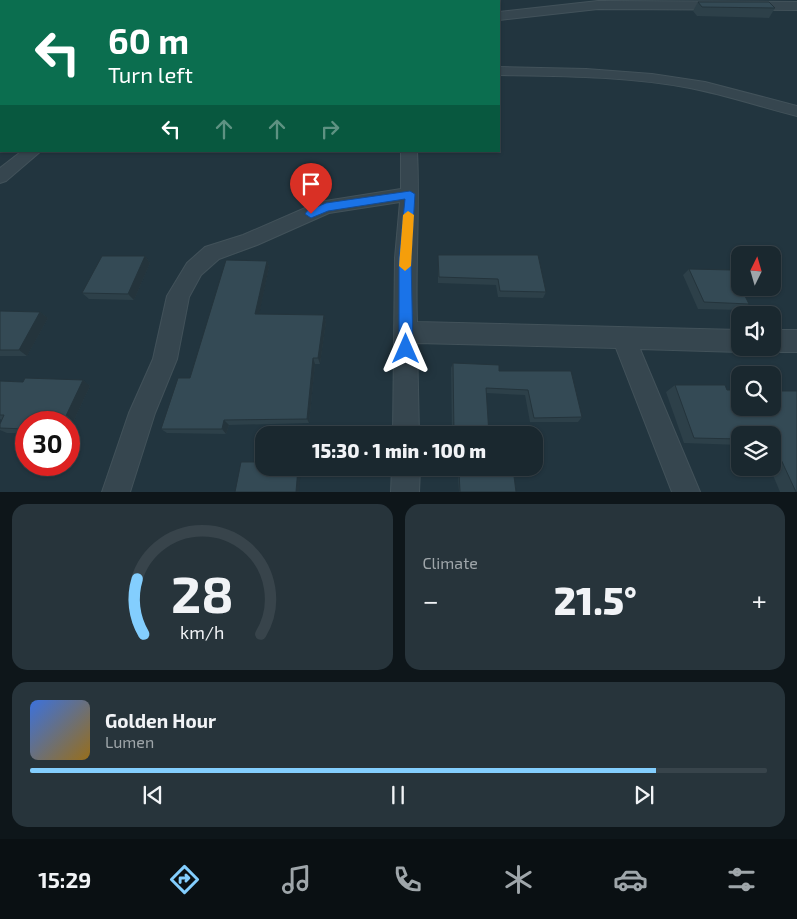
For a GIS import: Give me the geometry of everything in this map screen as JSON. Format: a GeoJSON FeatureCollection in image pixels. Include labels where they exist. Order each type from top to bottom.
{"type":"FeatureCollection","features":[{"type":"Feature","properties":{"kind":"street"},"geometry":{"type":"LineString","coordinates":[[500,16],[598,4],[797,6]]}},
{"type":"Feature","properties":{"kind":"street"},"geometry":{"type":"LineString","coordinates":[[500,71],[534,70],[649,78],[677,82],[797,111]]}},
{"type":"Feature","properties":{"kind":"street"},"geometry":{"type":"LineString","coordinates":[[0,177],[33,152]]}},
{"type":"Feature","properties":{"kind":"street"},"geometry":{"type":"LineString","coordinates":[[406,426],[405,258],[410,194],[409,152]]}},
{"type":"Feature","properties":{"kind":"street"},"geometry":{"type":"LineString","coordinates":[[116,492],[142,413],[165,358],[178,296],[194,269],[212,253],[250,240],[326,207],[410,194]]}},
{"type":"Feature","properties":{"kind":"street"},"geometry":{"type":"LineString","coordinates":[[406,332],[731,341]]}},
{"type":"Feature","properties":{"kind":"street"},"geometry":{"type":"LineString","coordinates":[[624,338],[686,492]]}},
{"type":"Feature","properties":{"kind":"street"},"geometry":{"type":"LineString","coordinates":[[781,341],[797,341]]}},
{"type":"Feature","properties":{"kind":"street"},"geometry":{"type":"LineString","coordinates":[[406,476],[406,492]]}},
{"type":"Feature","properties":{"kind":"building"},"geometry":{"type":"Polygon","coordinates":[[[698,2],[769,2],[775,8],[702,7],[698,2]]]}},
{"type":"Feature","properties":{"kind":"building"},"geometry":{"type":"Polygon","coordinates":[[[438,255],[538,255],[546,292],[500,291],[498,279],[439,277],[438,255]]]}},
{"type":"Feature","properties":{"kind":"building"},"geometry":{"type":"Polygon","coordinates":[[[102,256],[145,256],[128,294],[82,293],[102,256]]]}},
{"type":"Feature","properties":{"kind":"building"},"geometry":{"type":"Polygon","coordinates":[[[226,260],[267,261],[255,314],[324,315],[318,358],[313,358],[307,419],[224,420],[222,429],[161,429],[178,378],[190,378],[226,260]]]}},
{"type":"Feature","properties":{"kind":"building"},"geometry":{"type":"Polygon","coordinates":[[[689,269],[731,270],[731,296],[745,296],[749,304],[704,302],[689,269]]]}},
{"type":"Feature","properties":{"kind":"building"},"geometry":{"type":"Polygon","coordinates":[[[0,311],[40,312],[19,350],[0,350],[0,311]]]}},
{"type":"Feature","properties":{"kind":"building"},"geometry":{"type":"Polygon","coordinates":[[[453,363],[499,365],[499,371],[571,371],[582,417],[534,418],[528,390],[486,388],[488,426],[454,426],[453,363]]]}},
{"type":"Feature","properties":{"kind":"building"},"geometry":{"type":"Polygon","coordinates":[[[25,378],[83,380],[68,411],[15,411],[15,429],[0,428],[4,415],[0,415],[0,381],[23,382],[25,378]]]}},
{"type":"Feature","properties":{"kind":"building"},"geometry":{"type":"Polygon","coordinates":[[[675,385],[725,385],[727,390],[731,390],[731,416],[781,416],[781,391],[797,391],[797,492],[781,460],[781,426],[731,426],[731,439],[694,438],[675,385]]]}},
{"type":"Feature","properties":{"kind":"building"},"geometry":{"type":"Polygon","coordinates":[[[241,462],[255,462],[255,476],[297,476],[296,492],[235,492],[241,462]]]}},
{"type":"Feature","properties":{"kind":"building"},"geometry":{"type":"Polygon","coordinates":[[[459,476],[514,476],[516,492],[460,492],[459,476]]]}},
{"type":"Feature","properties":{"kind":"slow traffic"},"geometry":{"type":"LineString","coordinates":[[405,266],[408,215]]}},
{"type":"Feature","properties":{"kind":"route"},"geometry":{"type":"LineString","coordinates":[[311,214],[326,207],[410,194],[405,258],[406,349]]}}]}
